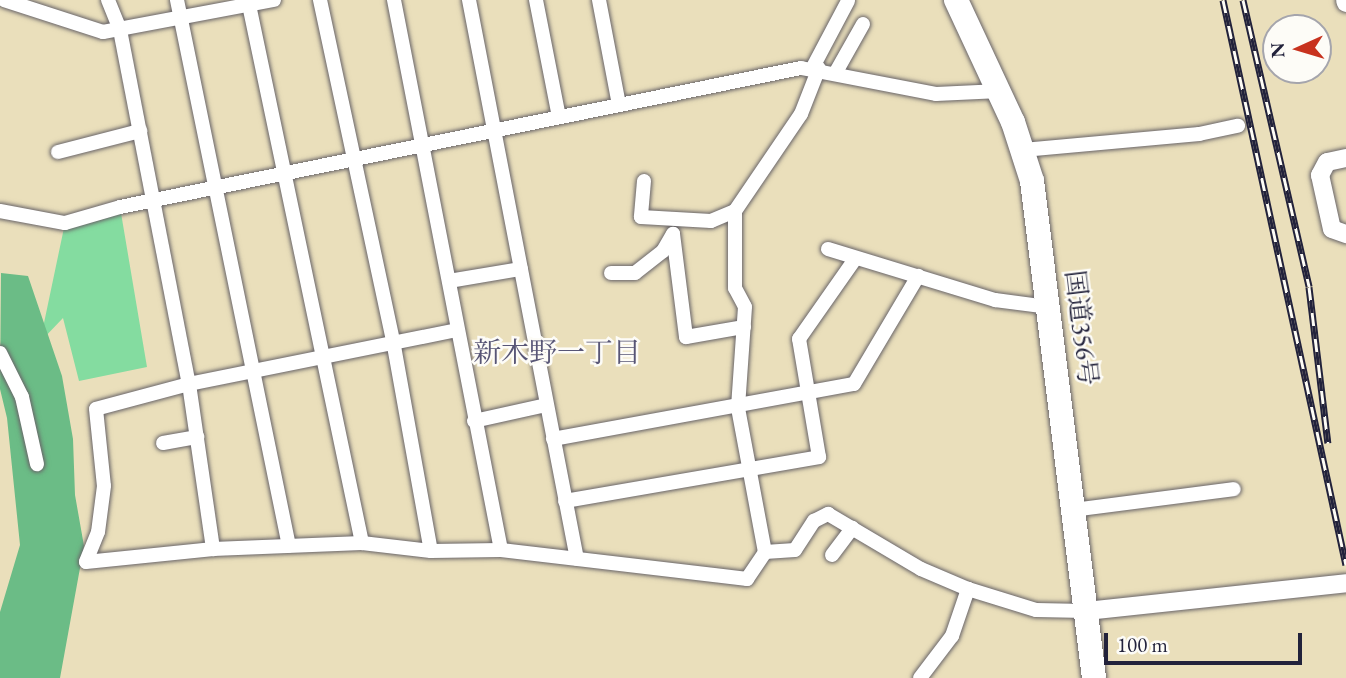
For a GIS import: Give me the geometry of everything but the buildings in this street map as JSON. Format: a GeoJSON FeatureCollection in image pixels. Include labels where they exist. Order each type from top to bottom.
{"type":"FeatureCollection","features":[{"type":"Feature","properties":{"kind":"highway","name":"国道356号"},"geometry":{"type":"LineString","coordinates":[[956,0],[1000,91],[1023,150],[1036,207],[1094,678]]}},
{"type":"Feature","properties":{"kind":"street"},"geometry":{"type":"LineString","coordinates":[[4,0],[103,32],[182,18],[248,2],[274,0]]}},
{"type":"Feature","properties":{"kind":"street"},"geometry":{"type":"LineString","coordinates":[[41,0],[49,16]]}},
{"type":"Feature","properties":{"kind":"street"},"geometry":{"type":"LineString","coordinates":[[108,0],[120,30],[189,384],[213,550]]}},
{"type":"Feature","properties":{"kind":"street"},"geometry":{"type":"LineString","coordinates":[[177,0],[289,546]]}},
{"type":"Feature","properties":{"kind":"street"},"geometry":{"type":"LineString","coordinates":[[320,0],[394,346],[431,551]]}},
{"type":"Feature","properties":{"kind":"street"},"geometry":{"type":"LineString","coordinates":[[394,0],[501,550]]}},
{"type":"Feature","properties":{"kind":"street"},"geometry":{"type":"LineString","coordinates":[[469,0],[576,559]]}},
{"type":"Feature","properties":{"kind":"street"},"geometry":{"type":"LineString","coordinates":[[536,0],[559,117]]}},
{"type":"Feature","properties":{"kind":"street"},"geometry":{"type":"LineString","coordinates":[[599,0],[619,105]]}},
{"type":"Feature","properties":{"kind":"street"},"geometry":{"type":"LineString","coordinates":[[644,181],[641,217],[711,221],[735,211],[801,114],[816,67],[848,1]]}},
{"type":"Feature","properties":{"kind":"street"},"geometry":{"type":"LineString","coordinates":[[248,2],[362,543]]}},
{"type":"Feature","properties":{"kind":"street"},"geometry":{"type":"LineString","coordinates":[[836,72],[863,24]]}},
{"type":"Feature","properties":{"kind":"street"},"geometry":{"type":"LineString","coordinates":[[0,211],[65,223],[559,117],[816,67],[936,94],[1000,91]]}},
{"type":"Feature","properties":{"kind":"street"},"geometry":{"type":"LineString","coordinates":[[1023,150],[1199,134],[1238,126]]}},
{"type":"Feature","properties":{"kind":"street"},"geometry":{"type":"LineString","coordinates":[[58,152],[140,131]]}},
{"type":"Feature","properties":{"kind":"street"},"geometry":{"type":"LineString","coordinates":[[1346,158],[1327,162],[1320,175],[1332,229],[1346,234]]}},
{"type":"Feature","properties":{"kind":"street"},"geometry":{"type":"LineString","coordinates":[[457,330],[394,346],[189,384],[96,409],[104,486],[98,533],[86,562],[213,550],[362,543],[431,551],[501,550],[747,579],[765,552],[738,408],[745,307],[735,288],[735,211]]}},
{"type":"Feature","properties":{"kind":"street"},"geometry":{"type":"LineString","coordinates":[[611,273],[635,273],[663,251],[682,219]]}},
{"type":"Feature","properties":{"kind":"street"},"geometry":{"type":"LineString","coordinates":[[673,234],[686,337],[744,327]]}},
{"type":"Feature","properties":{"kind":"street"},"geometry":{"type":"LineString","coordinates":[[828,249],[995,300],[1048,307]]}},
{"type":"Feature","properties":{"kind":"street"},"geometry":{"type":"LineString","coordinates":[[565,501],[819,457],[799,340],[855,258]]}},
{"type":"Feature","properties":{"kind":"street"},"geometry":{"type":"LineString","coordinates":[[449,281],[520,269]]}},
{"type":"Feature","properties":{"kind":"street"},"geometry":{"type":"LineString","coordinates":[[553,439],[738,408],[854,384],[918,276]]}},
{"type":"Feature","properties":{"kind":"street"},"geometry":{"type":"LineString","coordinates":[[0,353],[22,397],[37,464]]}},
{"type":"Feature","properties":{"kind":"street"},"geometry":{"type":"LineString","coordinates":[[474,421],[546,405]]}},
{"type":"Feature","properties":{"kind":"street"},"geometry":{"type":"LineString","coordinates":[[163,443],[197,437]]}},
{"type":"Feature","properties":{"kind":"street"},"geometry":{"type":"LineString","coordinates":[[1073,510],[1234,489]]}},
{"type":"Feature","properties":{"kind":"street"},"geometry":{"type":"LineString","coordinates":[[765,552],[795,550],[814,521],[828,514],[968,589],[1036,610],[1086,611],[1346,583]]}},
{"type":"Feature","properties":{"kind":"street"},"geometry":{"type":"LineString","coordinates":[[832,555],[852,528]]}},
{"type":"Feature","properties":{"kind":"street"},"geometry":{"type":"LineString","coordinates":[[920,678],[952,636],[968,589]]}},
{"type":"Feature","properties":{"kind":"green space"},"geometry":{"type":"Polygon","coordinates":[[[120,207],[147,367],[79,381],[63,318],[40,342],[65,223],[120,207]]]}},
{"type":"Feature","properties":{"kind":"green space"},"geometry":{"type":"Polygon","coordinates":[[[1,273],[28,276],[62,376],[73,439],[75,495],[84,546],[60,678],[0,678],[0,612],[20,545],[7,418],[0,389],[1,273]]]}},
{"type":"Feature","properties":{"kind":"railway"},"geometry":{"type":"LineString","coordinates":[[1223,0],[1346,565]]}},
{"type":"Feature","properties":{"kind":"railway"},"geometry":{"type":"LineString","coordinates":[[1243,0],[1309,287],[1328,443]]}},
{"type":"Feature","properties":{"kind":"district","name":"新木野一丁目"},"geometry":{"type":"Point","coordinates":[557,352]}}]}
